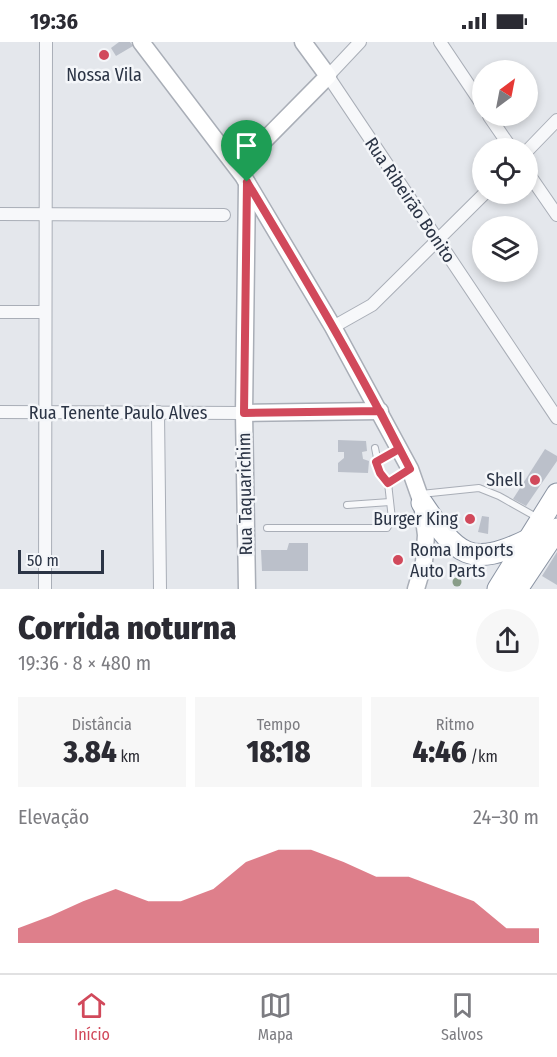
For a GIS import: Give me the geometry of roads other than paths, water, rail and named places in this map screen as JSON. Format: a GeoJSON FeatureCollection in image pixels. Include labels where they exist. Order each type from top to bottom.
{"type":"FeatureCollection","features":[{"type":"Feature","properties":{"kind":"highway"},"geometry":{"type":"LineString","coordinates":[[517,589],[549,524],[557,494]]}},
{"type":"Feature","properties":{"kind":"highway"},"geometry":{"type":"LineString","coordinates":[[420,498],[454,546],[468,553],[487,556],[502,553],[530,539],[549,524]]}},
{"type":"Feature","properties":{"kind":"highway"},"geometry":{"type":"LineString","coordinates":[[498,589],[530,539]]}},
{"type":"Feature","properties":{"kind":"main road"},"geometry":{"type":"LineString","coordinates":[[141,42],[247,182],[333,327],[410,469],[420,498],[426,535],[424,562],[416,589]]}},
{"type":"Feature","properties":{"kind":"main road","name":"Rua Ribeirão Bonito"},"geometry":{"type":"LineString","coordinates":[[303,42],[328,76]]}},
{"type":"Feature","properties":{"kind":"main road"},"geometry":{"type":"LineString","coordinates":[[236,165],[247,158],[328,76]]}},
{"type":"Feature","properties":{"kind":"main road","name":"Rua Taquarichim"},"geometry":{"type":"LineString","coordinates":[[247,182],[244,413],[247,589]]}},
{"type":"Feature","properties":{"kind":"main road","name":"Rua Tenente Paulo Alves"},"geometry":{"type":"LineString","coordinates":[[244,413],[380,411]]}},
{"type":"Feature","properties":{"kind":"street"},"geometry":{"type":"LineString","coordinates":[[45,42],[43,214],[45,589]]}},
{"type":"Feature","properties":{"kind":"street"},"geometry":{"type":"LineString","coordinates":[[328,76],[360,42]]}},
{"type":"Feature","properties":{"kind":"street"},"geometry":{"type":"LineString","coordinates":[[441,42],[472,89]]}},
{"type":"Feature","properties":{"kind":"street","name":"Rua Ribeirão Bonito"},"geometry":{"type":"LineString","coordinates":[[328,76],[557,418]]}},
{"type":"Feature","properties":{"kind":"street"},"geometry":{"type":"LineString","coordinates":[[538,140],[557,120]]}},
{"type":"Feature","properties":{"kind":"street"},"geometry":{"type":"LineString","coordinates":[[538,187],[557,215]]}},
{"type":"Feature","properties":{"kind":"street"},"geometry":{"type":"LineString","coordinates":[[333,327],[372,305],[474,204]]}},
{"type":"Feature","properties":{"kind":"street"},"geometry":{"type":"LineString","coordinates":[[0,214],[224,215]]}},
{"type":"Feature","properties":{"kind":"street"},"geometry":{"type":"LineString","coordinates":[[0,312],[45,312]]}},
{"type":"Feature","properties":{"kind":"street","name":"Rua Tenente Paulo Alves"},"geometry":{"type":"LineString","coordinates":[[0,412],[244,413]]}},
{"type":"Feature","properties":{"kind":"street"},"geometry":{"type":"LineString","coordinates":[[158,412],[160,589]]}},
{"type":"Feature","properties":{"kind":"lane"},"geometry":{"type":"LineString","coordinates":[[267,528],[382,529],[390,525],[392,519],[388,483],[380,473],[375,448]]}},
{"type":"Feature","properties":{"kind":"lane"},"geometry":{"type":"LineString","coordinates":[[376,462],[399,449]]}},
{"type":"Feature","properties":{"kind":"lane"},"geometry":{"type":"LineString","coordinates":[[388,483],[410,469]]}},
{"type":"Feature","properties":{"kind":"lane"},"geometry":{"type":"LineString","coordinates":[[420,498],[479,488],[499,496],[549,524]]}},
{"type":"Feature","properties":{"kind":"lane"},"geometry":{"type":"LineString","coordinates":[[347,505],[390,502]]}},
{"type":"Feature","properties":{"kind":"lane"},"geometry":{"type":"LineString","coordinates":[[490,589],[512,567]]}},
{"type":"Feature","properties":{"kind":"place","name":"Nossa Vila"},"geometry":{"type":"Point","coordinates":[104,55]}},
{"type":"Feature","properties":{"kind":"place","name":"Shell"},"geometry":{"type":"Point","coordinates":[535,480]}},
{"type":"Feature","properties":{"kind":"place","name":"Burger King"},"geometry":{"type":"Point","coordinates":[470,519]}},
{"type":"Feature","properties":{"kind":"place","name":"Roma Imports Auto Parts"},"geometry":{"type":"Point","coordinates":[398,560]}}]}
